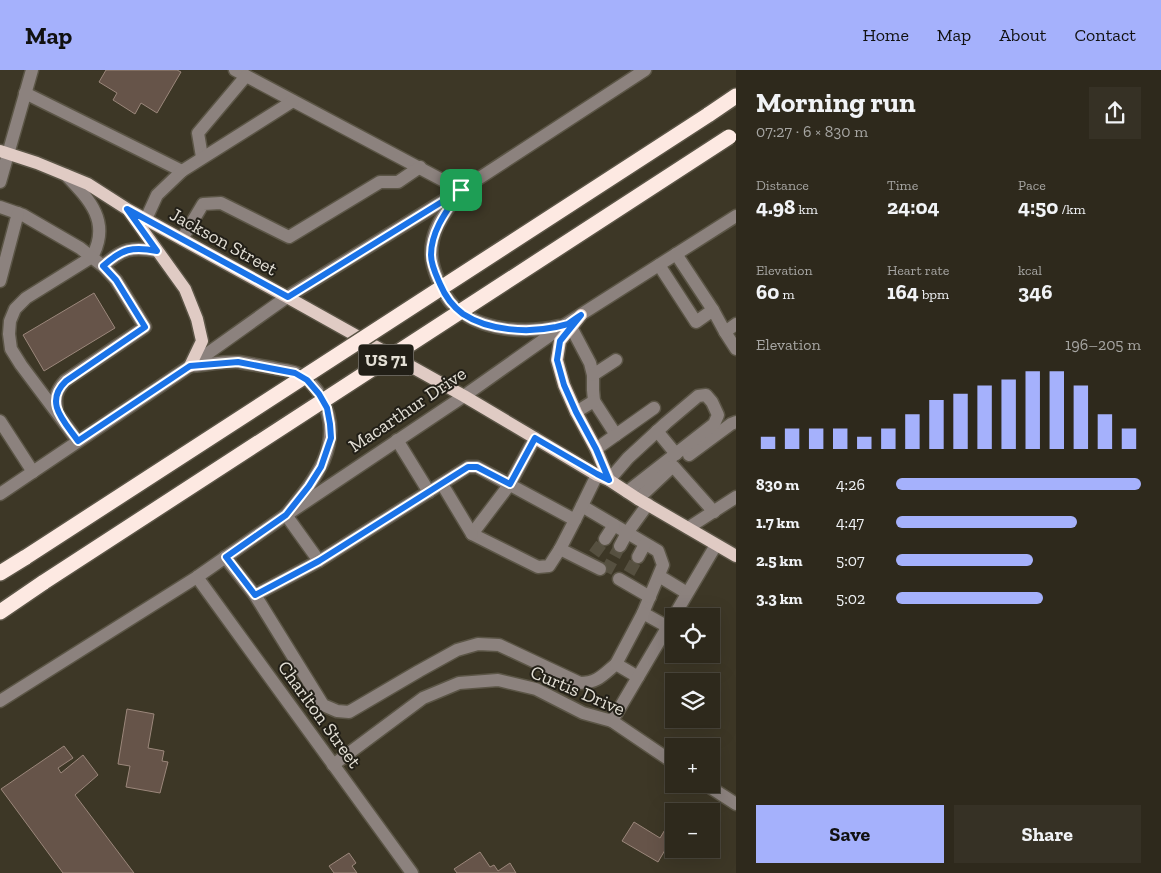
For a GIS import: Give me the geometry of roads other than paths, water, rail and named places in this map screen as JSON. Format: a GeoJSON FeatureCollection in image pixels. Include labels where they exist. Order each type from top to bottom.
{"type":"FeatureCollection","features":[{"type":"Feature","properties":{"kind":"highway","name":"US 71"},"geometry":{"type":"LineString","coordinates":[[0,574],[736,96]]}},
{"type":"Feature","properties":{"kind":"highway","name":"US 71"},"geometry":{"type":"LineString","coordinates":[[0,612],[732,134]]}},
{"type":"Feature","properties":{"kind":"main road","name":"Jackson Street"},"geometry":{"type":"LineString","coordinates":[[4,152],[66,174],[88,184],[127,209],[464,396],[736,556]]}},
{"type":"Feature","properties":{"kind":"main road"},"geometry":{"type":"LineString","coordinates":[[127,209],[185,289],[198,318],[202,341],[190,366]]}},
{"type":"Feature","properties":{"kind":"main road"},"geometry":{"type":"LineString","coordinates":[[581,315],[569,326],[560,341],[557,360],[564,385],[596,449],[603,477]]}},
{"type":"Feature","properties":{"kind":"street"},"geometry":{"type":"LineString","coordinates":[[0,182],[4,152],[32,70]]}},
{"type":"Feature","properties":{"kind":"street"},"geometry":{"type":"LineString","coordinates":[[0,494],[190,366],[288,297],[461,190],[645,70]]}},
{"type":"Feature","properties":{"kind":"street"},"geometry":{"type":"LineString","coordinates":[[202,157],[198,133],[241,73],[461,190]]}},
{"type":"Feature","properties":{"kind":"street"},"geometry":{"type":"LineString","coordinates":[[25,93],[182,171]]}},
{"type":"Feature","properties":{"kind":"street"},"geometry":{"type":"LineString","coordinates":[[146,219],[157,195],[182,171],[293,101]]}},
{"type":"Feature","properties":{"kind":"street"},"geometry":{"type":"LineString","coordinates":[[182,239],[203,204],[221,203],[290,237],[380,182],[398,182],[420,167]]}},
{"type":"Feature","properties":{"kind":"street"},"geometry":{"type":"LineString","coordinates":[[66,174],[91,203],[98,219],[100,237],[96,249],[92,257],[26,298],[15,309],[10,321],[8,334],[11,349],[21,365],[78,441]]}},
{"type":"Feature","properties":{"kind":"street"},"geometry":{"type":"LineString","coordinates":[[461,190],[441,219],[433,237],[430,256],[434,273],[444,292],[453,305],[464,315],[502,329],[528,330],[569,326],[590,363],[593,375],[592,390],[594,400],[616,436]]}},
{"type":"Feature","properties":{"kind":"street"},"geometry":{"type":"LineString","coordinates":[[0,207],[23,215],[80,248],[103,266],[116,280],[145,327],[66,381],[56,393],[55,401],[58,412]]}},
{"type":"Feature","properties":{"kind":"street"},"geometry":{"type":"LineString","coordinates":[[0,281],[18,213]]}},
{"type":"Feature","properties":{"kind":"street"},"geometry":{"type":"LineString","coordinates":[[581,315],[736,216]]}},
{"type":"Feature","properties":{"kind":"street"},"geometry":{"type":"LineString","coordinates":[[103,266],[120,252],[138,248],[157,251]]}},
{"type":"Feature","properties":{"kind":"street"},"geometry":{"type":"LineString","coordinates":[[676,254],[736,349]]}},
{"type":"Feature","properties":{"kind":"street"},"geometry":{"type":"LineString","coordinates":[[659,265],[696,322],[713,310]]}},
{"type":"Feature","properties":{"kind":"street"},"geometry":{"type":"LineString","coordinates":[[725,332],[736,324]]}},
{"type":"Feature","properties":{"kind":"street","name":"Macarthur Drive"},"geometry":{"type":"LineString","coordinates":[[0,701],[197,577],[286,515],[569,326]]}},
{"type":"Feature","properties":{"kind":"street"},"geometry":{"type":"LineString","coordinates":[[593,375],[616,360]]}},
{"type":"Feature","properties":{"kind":"street"},"geometry":{"type":"LineString","coordinates":[[190,366],[238,362],[295,373],[307,380],[319,394],[327,408],[331,438],[321,467],[286,515],[319,561]]}},
{"type":"Feature","properties":{"kind":"street"},"geometry":{"type":"LineString","coordinates":[[442,484],[472,534],[538,567],[549,566],[582,506],[603,477],[628,458],[698,396],[706,395],[712,402],[718,415],[714,424],[638,498],[627,533],[620,546]]}},
{"type":"Feature","properties":{"kind":"street"},"geometry":{"type":"LineString","coordinates":[[576,412],[594,400]]}},
{"type":"Feature","properties":{"kind":"street"},"geometry":{"type":"LineString","coordinates":[[596,449],[654,408]]}},
{"type":"Feature","properties":{"kind":"street"},"geometry":{"type":"LineString","coordinates":[[0,421],[33,472]]}},
{"type":"Feature","properties":{"kind":"street"},"geometry":{"type":"LineString","coordinates":[[675,460],[736,422]]}},
{"type":"Feature","properties":{"kind":"street"},"geometry":{"type":"LineString","coordinates":[[657,431],[675,460],[714,512]]}},
{"type":"Feature","properties":{"kind":"street"},"geometry":{"type":"LineString","coordinates":[[472,534],[510,484],[535,438]]}},
{"type":"Feature","properties":{"kind":"street"},"geometry":{"type":"LineString","coordinates":[[398,440],[429,492]]}},
{"type":"Feature","properties":{"kind":"street"},"geometry":{"type":"LineString","coordinates":[[255,595],[319,561],[468,467],[477,467],[575,520]]}},
{"type":"Feature","properties":{"kind":"street"},"geometry":{"type":"LineString","coordinates":[[688,528],[736,497]]}},
{"type":"Feature","properties":{"kind":"street"},"geometry":{"type":"LineString","coordinates":[[226,557],[255,595],[323,705],[337,711],[349,712],[419,670],[457,650],[478,644],[499,645],[580,683],[590,683],[616,664],[643,613],[664,565],[658,551],[582,506]]}},
{"type":"Feature","properties":{"kind":"street"},"geometry":{"type":"LineString","coordinates":[[605,539],[614,525]]}},
{"type":"Feature","properties":{"kind":"street"},"geometry":{"type":"LineString","coordinates":[[638,557],[645,544]]}},
{"type":"Feature","properties":{"kind":"street"},"geometry":{"type":"LineString","coordinates":[[679,608],[716,545]]}},
{"type":"Feature","properties":{"kind":"street"},"geometry":{"type":"LineString","coordinates":[[560,549],[594,562]]}},
{"type":"Feature","properties":{"kind":"street"},"geometry":{"type":"LineString","coordinates":[[659,576],[688,593]]}},
{"type":"Feature","properties":{"kind":"street","name":"Charlton Street"},"geometry":{"type":"LineString","coordinates":[[197,577],[412,873]]}},
{"type":"Feature","properties":{"kind":"street"},"geometry":{"type":"LineString","coordinates":[[624,578],[650,597]]}},
{"type":"Feature","properties":{"kind":"street"},"geometry":{"type":"LineString","coordinates":[[643,613],[665,618]]}},
{"type":"Feature","properties":{"kind":"street"},"geometry":{"type":"LineString","coordinates":[[612,722],[665,632]]}},
{"type":"Feature","properties":{"kind":"street"},"geometry":{"type":"LineString","coordinates":[[616,664],[638,678]]}},
{"type":"Feature","properties":{"kind":"street","name":"Curtis Drive"},"geometry":{"type":"LineString","coordinates":[[333,765],[423,698],[459,682],[498,680],[536,689],[583,713],[612,722],[665,757]]}},
{"type":"Feature","properties":{"kind":"street"},"geometry":{"type":"LineString","coordinates":[[719,793],[736,804]]}},
{"type":"Feature","properties":{"kind":"tunnel"},"geometry":{"type":"LineString","coordinates":[[594,554],[605,539]]}},
{"type":"Feature","properties":{"kind":"tunnel"},"geometry":{"type":"LineString","coordinates":[[606,572],[620,546]]}},
{"type":"Feature","properties":{"kind":"tunnel"},"geometry":{"type":"LineString","coordinates":[[629,573],[638,557]]}}]}
